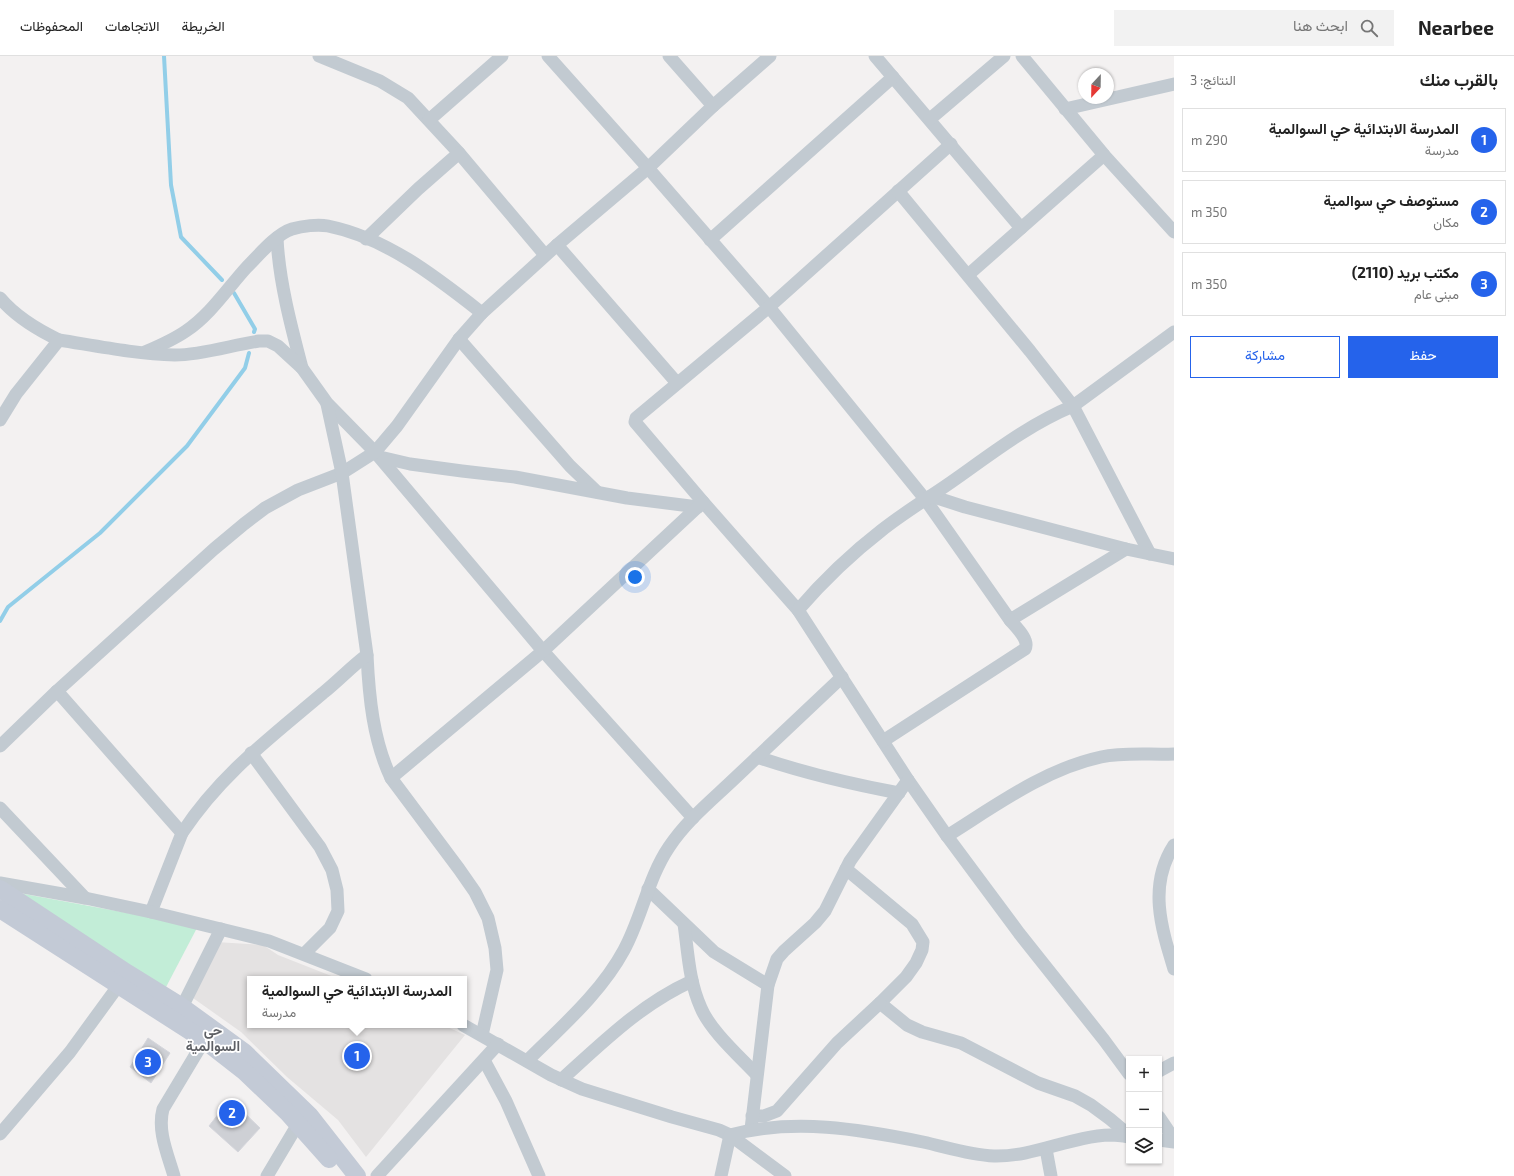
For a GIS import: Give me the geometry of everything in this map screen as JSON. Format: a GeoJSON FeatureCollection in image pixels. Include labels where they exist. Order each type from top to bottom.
{"type":"FeatureCollection","features":[{"type":"Feature","properties":{"kind":"main road"},"geometry":{"type":"LineString","coordinates":[[0,889],[124,980],[182,1007],[298,1124],[317,1145],[341,1176]]}},
{"type":"Feature","properties":{"kind":"main road"},"geometry":{"type":"LineString","coordinates":[[0,909],[124,980],[208,1034],[244,1052],[310,1116],[357,1176]]}},
{"type":"Feature","properties":{"kind":"street"},"geometry":{"type":"LineString","coordinates":[[319,56],[380,81],[408,98],[459,153],[545,255]]}},
{"type":"Feature","properties":{"kind":"street"},"geometry":{"type":"LineString","coordinates":[[429,120],[502,56]]}},
{"type":"Feature","properties":{"kind":"street"},"geometry":{"type":"LineString","coordinates":[[548,56],[769,307],[928,497],[1010,620],[1026,641],[1027,646],[1025,649],[883,741]]}},
{"type":"Feature","properties":{"kind":"street"},"geometry":{"type":"LineString","coordinates":[[669,56],[713,106]]}},
{"type":"Feature","properties":{"kind":"street"},"geometry":{"type":"LineString","coordinates":[[0,746],[56,691],[214,549],[265,508],[298,490],[342,473],[377,454],[459,339],[482,313],[545,255],[648,168],[713,106],[770,56]]}},
{"type":"Feature","properties":{"kind":"street"},"geometry":{"type":"LineString","coordinates":[[875,56],[1021,228]]}},
{"type":"Feature","properties":{"kind":"street"},"geometry":{"type":"LineString","coordinates":[[930,120],[1004,56]]}},
{"type":"Feature","properties":{"kind":"street"},"geometry":{"type":"LineString","coordinates":[[1022,56],[1104,155],[1173,230]]}},
{"type":"Feature","properties":{"kind":"street"},"geometry":{"type":"LineString","coordinates":[[710,240],[893,77]]}},
{"type":"Feature","properties":{"kind":"street"},"geometry":{"type":"LineString","coordinates":[[1065,109],[1174,84]]}},
{"type":"Feature","properties":{"kind":"street"},"geometry":{"type":"LineString","coordinates":[[951,144],[769,307],[636,418],[635,422],[700,505],[798,610],[908,780],[947,836],[1126,1070]]}},
{"type":"Feature","properties":{"kind":"street"},"geometry":{"type":"LineString","coordinates":[[366,239],[418,189],[459,153]]}},
{"type":"Feature","properties":{"kind":"street"},"geometry":{"type":"LineString","coordinates":[[968,275],[1104,155]]}},
{"type":"Feature","properties":{"kind":"street"},"geometry":{"type":"LineString","coordinates":[[898,191],[968,275],[1073,406],[1150,554]]}},
{"type":"Feature","properties":{"kind":"street"},"geometry":{"type":"LineString","coordinates":[[142,353],[172,340],[200,320],[247,268],[277,238],[291,230],[305,227],[327,226],[381,244],[434,276],[482,313]]}},
{"type":"Feature","properties":{"kind":"street"},"geometry":{"type":"LineString","coordinates":[[277,238],[278,259],[302,368]]}},
{"type":"Feature","properties":{"kind":"street"},"geometry":{"type":"LineString","coordinates":[[557,245],[677,383]]}},
{"type":"Feature","properties":{"kind":"street"},"geometry":{"type":"LineString","coordinates":[[0,298],[5,304],[43,333],[60,340],[142,353],[176,355],[268,341],[278,346],[302,368],[327,403],[377,454],[543,651],[693,818]]}},
{"type":"Feature","properties":{"kind":"street"},"geometry":{"type":"LineString","coordinates":[[798,610],[813,592],[854,553],[882,530],[1029,428],[1056,413],[1073,406],[1174,332]]}},
{"type":"Feature","properties":{"kind":"street"},"geometry":{"type":"LineString","coordinates":[[459,339],[570,466],[597,492]]}},
{"type":"Feature","properties":{"kind":"street"},"geometry":{"type":"LineString","coordinates":[[0,420],[16,394],[60,340]]}},
{"type":"Feature","properties":{"kind":"street"},"geometry":{"type":"LineString","coordinates":[[327,403],[342,473],[367,655],[376,738],[384,765],[391,778],[475,892],[488,918],[495,948],[497,970],[482,1035]]}},
{"type":"Feature","properties":{"kind":"street"},"geometry":{"type":"LineString","coordinates":[[377,454],[410,464],[516,477],[626,498],[700,505]]}},
{"type":"Feature","properties":{"kind":"street"},"geometry":{"type":"LineString","coordinates":[[928,497],[1173,560]]}},
{"type":"Feature","properties":{"kind":"street"},"geometry":{"type":"LineString","coordinates":[[391,778],[543,651],[700,505]]}},
{"type":"Feature","properties":{"kind":"street"},"geometry":{"type":"LineString","coordinates":[[1010,620],[1126,549]]}},
{"type":"Feature","properties":{"kind":"street"},"geometry":{"type":"LineString","coordinates":[[151,912],[182,833],[195,812],[222,781],[251,753],[367,655]]}},
{"type":"Feature","properties":{"kind":"street"},"geometry":{"type":"LineString","coordinates":[[527,1062],[573,1014],[614,967],[628,942],[648,889],[669,847],[693,818],[842,677]]}},
{"type":"Feature","properties":{"kind":"street"},"geometry":{"type":"LineString","coordinates":[[56,691],[182,833]]}},
{"type":"Feature","properties":{"kind":"street"},"geometry":{"type":"LineString","coordinates":[[251,753],[312,836],[332,870],[337,890],[338,911],[330,928],[304,954]]}},
{"type":"Feature","properties":{"kind":"street"},"geometry":{"type":"LineString","coordinates":[[947,836],[1013,794],[1079,763],[1103,756],[1174,754]]}},
{"type":"Feature","properties":{"kind":"street"},"geometry":{"type":"LineString","coordinates":[[757,757],[833,780],[899,793]]}},
{"type":"Feature","properties":{"kind":"street"},"geometry":{"type":"LineString","coordinates":[[750,1129],[768,985],[777,959],[815,923],[825,911],[846,869],[856,853],[908,780]]}},
{"type":"Feature","properties":{"kind":"street"},"geometry":{"type":"LineString","coordinates":[[0,808],[85,898]]}},
{"type":"Feature","properties":{"kind":"street"},"geometry":{"type":"LineString","coordinates":[[1174,845],[1165,863],[1160,883],[1158,905],[1162,932],[1174,969]]}},
{"type":"Feature","properties":{"kind":"street"},"geometry":{"type":"LineString","coordinates":[[752,1116],[764,1116],[777,1111],[837,1043],[880,1004],[906,977],[916,963],[922,950],[923,942],[912,924],[846,869]]}},
{"type":"Feature","properties":{"kind":"street"},"geometry":{"type":"LineString","coordinates":[[0,883],[85,898],[151,912],[269,941],[359,976]]}},
{"type":"Feature","properties":{"kind":"street"},"geometry":{"type":"LineString","coordinates":[[648,889],[714,952],[768,985]]}},
{"type":"Feature","properties":{"kind":"street"},"geometry":{"type":"LineString","coordinates":[[684,924],[692,981],[701,1010],[718,1033],[756,1074]]}},
{"type":"Feature","properties":{"kind":"street"},"geometry":{"type":"LineString","coordinates":[[182,1007],[221,929]]}},
{"type":"Feature","properties":{"kind":"street"},"geometry":{"type":"LineString","coordinates":[[0,1134],[70,1052],[124,980]]}},
{"type":"Feature","properties":{"kind":"street"},"geometry":{"type":"LineString","coordinates":[[561,1080],[636,1014],[669,992],[692,981]]}},
{"type":"Feature","properties":{"kind":"street"},"geometry":{"type":"LineString","coordinates":[[880,1004],[907,1025],[917,1030],[961,1043],[1038,1082],[1075,1096],[1091,1105],[1126,1133]]}},
{"type":"Feature","properties":{"kind":"street"},"geometry":{"type":"LineString","coordinates":[[467,1027],[561,1080],[604,1096],[719,1130],[730,1135],[785,1176]]}},
{"type":"Feature","properties":{"kind":"street"},"geometry":{"type":"LineString","coordinates":[[174,1176],[162,1132],[161,1119],[163,1109],[208,1034]]}},
{"type":"Feature","properties":{"kind":"street"},"geometry":{"type":"LineString","coordinates":[[377,1176],[498,1044]]}},
{"type":"Feature","properties":{"kind":"street"},"geometry":{"type":"LineString","coordinates":[[484,1060],[506,1101],[539,1176]]}},
{"type":"Feature","properties":{"kind":"street"},"geometry":{"type":"LineString","coordinates":[[1162,1069],[1174,1063]]}},
{"type":"Feature","properties":{"kind":"street"},"geometry":{"type":"LineString","coordinates":[[1162,1121],[1174,1139]]}},
{"type":"Feature","properties":{"kind":"street"},"geometry":{"type":"LineString","coordinates":[[267,1176],[298,1124]]}},
{"type":"Feature","properties":{"kind":"street"},"geometry":{"type":"LineString","coordinates":[[730,1135],[750,1129],[788,1125],[846,1129],[888,1135],[975,1155],[995,1156],[1014,1155],[1046,1149],[1078,1140],[1111,1135],[1126,1136]]}},
{"type":"Feature","properties":{"kind":"street"},"geometry":{"type":"LineString","coordinates":[[721,1176],[730,1135]]}},
{"type":"Feature","properties":{"kind":"street"},"geometry":{"type":"LineString","coordinates":[[1162,1140],[1174,1142]]}},
{"type":"Feature","properties":{"kind":"street"},"geometry":{"type":"LineString","coordinates":[[1046,1149],[1051,1176]]}},
{"type":"Feature","properties":{"kind":"shaded area"},"geometry":{"type":"Polygon","coordinates":[[[216,942],[263,945],[278,955],[331,976],[247,976],[247,1028],[450,1028],[465,1035],[366,1157],[338,1120],[287,1077],[241,1032],[193,998],[216,942]]]}},
{"type":"Feature","properties":{"kind":"green space"},"geometry":{"type":"Polygon","coordinates":[[[8,891],[198,926],[165,989],[8,891]]]}},
{"type":"Feature","properties":{"kind":"building"},"geometry":{"type":"Polygon","coordinates":[[[148,1038],[170,1053],[151,1083],[130,1067],[148,1038]]]}},
{"type":"Feature","properties":{"kind":"building"},"geometry":{"type":"Polygon","coordinates":[[[230,1099],[260,1128],[238,1152],[209,1126],[230,1099]]]}},
{"type":"Feature","properties":{"kind":"waterway"},"geometry":{"type":"LineString","coordinates":[[164,56],[171,185],[181,237],[222,280]]}},
{"type":"Feature","properties":{"kind":"waterway"},"geometry":{"type":"LineString","coordinates":[[234,293],[255,329],[254,332]]}},
{"type":"Feature","properties":{"kind":"waterway"},"geometry":{"type":"LineString","coordinates":[[0,621],[8,607],[100,533],[187,446],[245,368],[249,353]]}},
{"type":"Feature","properties":{"kind":"place","name":"المدرسة الابتدائية حي السوالمية"},"geometry":{"type":"Point","coordinates":[357,1056]}},
{"type":"Feature","properties":{"kind":"place","name":"مكتب بريد (2110)"},"geometry":{"type":"Point","coordinates":[148,1062]}},
{"type":"Feature","properties":{"kind":"place","name":"مستوصف حي سوالمية"},"geometry":{"type":"Point","coordinates":[232,1113]}},
{"type":"Feature","properties":{"kind":"district","name":"حي السوالمية"},"geometry":{"type":"Point","coordinates":[213,1038]}}]}
